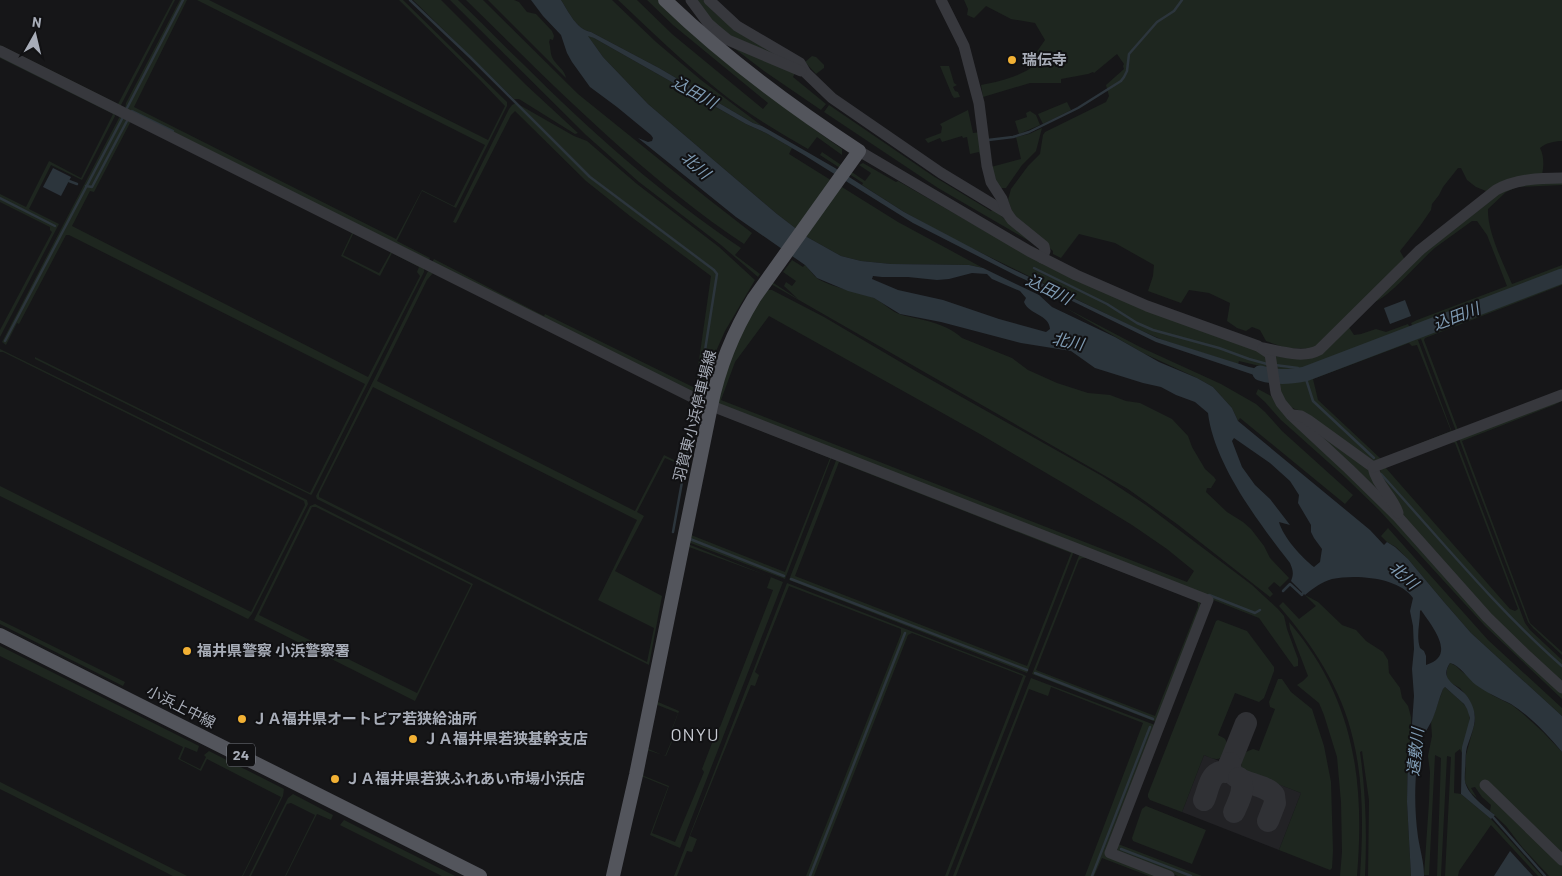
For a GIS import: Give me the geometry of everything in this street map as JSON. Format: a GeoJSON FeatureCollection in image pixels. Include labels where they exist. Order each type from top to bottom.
{"type":"FeatureCollection","features":[{"type":"Feature","properties":{"kind":"main road"},"geometry":{"type":"LineString","coordinates":[[665,0],[713,36],[856,155]]}},
{"type":"Feature","properties":{"kind":"main road","name":"羽賀東小浜停車場線"},"geometry":{"type":"LineString","coordinates":[[613,876],[638,766],[718,376],[732,337],[745,312],[856,155]]}},
{"type":"Feature","properties":{"kind":"main road","name":"小浜上中線"},"geometry":{"type":"LineString","coordinates":[[0,635],[480,876]]}},
{"type":"Feature","properties":{"kind":"street"},"geometry":{"type":"LineString","coordinates":[[691,0],[708,23],[713,36],[728,40],[806,73]]}},
{"type":"Feature","properties":{"kind":"street"},"geometry":{"type":"LineString","coordinates":[[709,0],[737,26],[800,63],[806,73],[832,98],[941,173],[1007,213]]}},
{"type":"Feature","properties":{"kind":"street"},"geometry":{"type":"LineString","coordinates":[[941,0],[964,46],[979,103],[987,166],[991,182],[1012,220],[1044,246],[1046,251],[1042,258]]}},
{"type":"Feature","properties":{"kind":"street"},"geometry":{"type":"LineString","coordinates":[[0,51],[711,406],[1208,600],[1110,853],[1169,876]]}},
{"type":"Feature","properties":{"kind":"street"},"geometry":{"type":"LineString","coordinates":[[856,155],[1076,276],[1267,353],[1304,354],[1319,350],[1420,250],[1496,190],[1519,181],[1562,178]]}},
{"type":"Feature","properties":{"kind":"street"},"geometry":{"type":"LineString","coordinates":[[1267,353],[1278,398],[1291,415],[1398,517],[1486,617],[1562,688]]}},
{"type":"Feature","properties":{"kind":"street"},"geometry":{"type":"LineString","coordinates":[[1373,467],[1562,395]]}},
{"type":"Feature","properties":{"kind":"street"},"geometry":{"type":"LineString","coordinates":[[1291,415],[1301,416],[1308,420],[1373,467],[1375,477],[1397,507],[1398,517]]}},
{"type":"Feature","properties":{"kind":"street"},"geometry":{"type":"LineString","coordinates":[[1485,786],[1562,860]]}},
{"type":"Feature","properties":{"kind":"shaded area"},"geometry":{"type":"Polygon","coordinates":[[[173,0],[175,0],[121,105],[118,106],[0,47],[0,45],[118,104],[173,0]]]}},
{"type":"Feature","properties":{"kind":"shaded area"},"geometry":{"type":"Polygon","coordinates":[[[180,0],[187,0],[134,107],[396,239],[422,190],[454,206],[485,145],[197,0],[209,0],[488,140],[505,106],[399,0],[403,0],[507,102],[507,106],[456,208],[422,191],[397,241],[430,258],[429,260],[125,109],[126,103],[180,0]]]}},
{"type":"Feature","properties":{"kind":"shaded area"},"geometry":{"type":"Polygon","coordinates":[[[413,0],[441,0],[525,84],[578,133],[575,134],[519,99],[514,99],[413,0]]]}},
{"type":"Feature","properties":{"kind":"shaded area"},"geometry":{"type":"Polygon","coordinates":[[[450,0],[458,0],[600,138],[683,207],[741,248],[735,255],[760,274],[758,277],[721,245],[639,182],[586,135],[450,0]]]}},
{"type":"Feature","properties":{"kind":"shaded area"},"geometry":{"type":"Polygon","coordinates":[[[466,0],[483,0],[578,94],[752,233],[744,244],[669,189],[634,159],[565,97],[466,0]]]}},
{"type":"Feature","properties":{"kind":"shaded area"},"geometry":{"type":"Polygon","coordinates":[[[488,0],[514,0],[519,2],[527,12],[536,14],[552,31],[553,40],[550,39],[549,42],[551,55],[566,78],[488,0]]]}},
{"type":"Feature","properties":{"kind":"shaded area"},"geometry":{"type":"Polygon","coordinates":[[[561,0],[612,0],[656,42],[701,80],[762,126],[753,123],[659,68],[581,27],[573,19],[561,0]]]}},
{"type":"Feature","properties":{"kind":"shaded area"},"geometry":{"type":"Polygon","coordinates":[[[618,0],[637,0],[672,34],[763,109],[768,103],[673,25],[647,0],[658,0],[682,23],[811,127],[842,149],[842,155],[817,137],[808,149],[740,106],[692,68],[618,0]]]}},
{"type":"Feature","properties":{"kind":"shaded area"},"geometry":{"type":"Polygon","coordinates":[[[696,0],[703,0],[715,13],[797,65],[729,36],[712,22],[696,0]]]}},
{"type":"Feature","properties":{"kind":"shaded area"},"geometry":{"type":"Polygon","coordinates":[[[964,0],[1562,0],[1562,141],[1556,141],[1540,148],[1543,161],[1542,175],[1486,191],[1476,187],[1467,180],[1461,168],[1458,168],[1443,187],[1420,226],[1400,251],[1405,260],[1314,349],[1286,348],[1266,341],[1260,330],[1252,327],[1246,331],[1237,328],[1227,321],[1230,303],[1209,293],[1189,290],[1181,303],[1148,291],[1154,265],[1115,243],[1079,234],[1061,258],[1053,254],[1053,251],[1014,217],[1008,200],[1011,189],[1028,166],[1040,154],[1045,132],[1106,102],[1109,96],[1106,85],[1124,69],[1124,64],[1117,54],[1094,73],[1061,79],[1061,83],[1030,83],[983,97],[981,85],[1010,78],[1037,64],[1036,53],[1045,40],[1035,23],[1011,19],[986,6],[974,18],[967,15],[968,9],[964,0]]]}},
{"type":"Feature","properties":{"kind":"shaded area"},"geometry":{"type":"Polygon","coordinates":[[[587,35],[792,148],[789,154],[898,222],[983,268],[969,265],[891,264],[861,261],[841,256],[807,237],[777,214],[648,104],[603,57],[587,35]]]}},
{"type":"Feature","properties":{"kind":"shaded area"},"geometry":{"type":"Polygon","coordinates":[[[726,42],[795,73],[793,77],[826,104],[821,110],[726,42]]]}},
{"type":"Feature","properties":{"kind":"shaded area"},"geometry":{"type":"Polygon","coordinates":[[[0,55],[114,112],[115,116],[82,180],[51,165],[29,209],[59,224],[0,337],[0,330],[52,232],[50,227],[0,202],[0,194],[26,207],[49,161],[81,178],[113,114],[0,58],[0,55]]]}},
{"type":"Feature","properties":{"kind":"shaded area"},"geometry":{"type":"Polygon","coordinates":[[[812,56],[816,57],[824,65],[824,68],[816,74],[805,62],[812,56]]]}},
{"type":"Feature","properties":{"kind":"shaded area"},"geometry":{"type":"Polygon","coordinates":[[[940,66],[949,66],[954,83],[957,85],[953,87],[960,97],[954,98],[952,95],[940,66]]]}},
{"type":"Feature","properties":{"kind":"shaded area"},"geometry":{"type":"Polygon","coordinates":[[[1067,102],[1071,110],[1043,124],[1038,114],[1067,102]]]}},
{"type":"Feature","properties":{"kind":"shaded area"},"geometry":{"type":"Polygon","coordinates":[[[516,103],[574,136],[587,141],[637,184],[719,247],[755,280],[725,331],[713,358],[701,398],[432,262],[434,259],[544,316],[545,314],[695,388],[711,276],[586,181],[515,111],[511,115],[456,223],[453,222],[509,109],[516,103]]]}},
{"type":"Feature","properties":{"kind":"shaded area"},"geometry":{"type":"Polygon","coordinates":[[[829,105],[933,176],[991,211],[993,209],[1036,245],[938,188],[824,112],[829,105]]]}},
{"type":"Feature","properties":{"kind":"shaded area"},"geometry":{"type":"Polygon","coordinates":[[[968,110],[973,133],[981,132],[980,156],[979,152],[970,154],[967,137],[963,138],[962,136],[942,142],[940,138],[928,143],[925,139],[941,133],[942,127],[940,124],[968,110]]]}},
{"type":"Feature","properties":{"kind":"shaded area"},"geometry":{"type":"Polygon","coordinates":[[[1030,111],[1036,115],[1040,125],[1019,134],[1015,121],[1027,117],[1026,113],[1030,111]]]}},
{"type":"Feature","properties":{"kind":"shaded area"},"geometry":{"type":"Polygon","coordinates":[[[120,116],[131,121],[94,192],[90,191],[72,226],[368,377],[420,276],[417,272],[419,267],[392,253],[380,276],[341,256],[352,233],[172,142],[354,232],[343,255],[379,273],[392,250],[424,268],[424,272],[311,495],[35,359],[35,357],[310,493],[365,384],[69,235],[66,235],[6,345],[2,342],[120,116]]]}},
{"type":"Feature","properties":{"kind":"shaded area"},"geometry":{"type":"Polygon","coordinates":[[[1042,128],[1036,151],[1022,165],[1006,188],[999,188],[991,167],[1021,159],[1016,137],[1042,128]]]}},
{"type":"Feature","properties":{"kind":"shaded area"},"geometry":{"type":"Polygon","coordinates":[[[822,152],[865,181],[871,173],[859,165],[863,163],[992,235],[1258,350],[1266,356],[1268,368],[1239,361],[1238,364],[1165,341],[1131,326],[957,241],[904,212],[820,155],[822,152]]]}},
{"type":"Feature","properties":{"kind":"shaded area"},"geometry":{"type":"Polygon","coordinates":[[[1562,181],[1562,185],[1517,187],[1506,192],[1488,209],[1488,218],[1500,257],[1512,284],[1562,265],[1562,271],[1413,327],[1411,323],[1417,320],[1507,286],[1487,235],[1477,221],[1472,221],[1436,247],[1386,295],[1378,301],[1371,303],[1403,269],[1509,186],[1562,181]]]}},
{"type":"Feature","properties":{"kind":"shaded area"},"geometry":{"type":"Polygon","coordinates":[[[792,260],[803,267],[805,265],[818,279],[872,297],[898,314],[941,325],[962,338],[1012,358],[1028,370],[1057,383],[1088,393],[1110,395],[1126,401],[1140,403],[1172,419],[1188,436],[1205,469],[1216,480],[1211,488],[1207,488],[1206,492],[1227,512],[1251,529],[1264,546],[1270,558],[1289,578],[1280,587],[1274,582],[1268,588],[1273,594],[1270,597],[1177,524],[1128,489],[771,284],[772,282],[798,299],[784,286],[786,282],[792,286],[796,281],[783,272],[792,260]]]}},
{"type":"Feature","properties":{"kind":"shaded area"},"geometry":{"type":"Polygon","coordinates":[[[428,271],[433,273],[427,280],[377,381],[635,511],[664,455],[681,462],[693,403],[517,315],[695,403],[683,466],[665,458],[637,512],[644,516],[615,571],[662,596],[649,665],[317,499],[316,496],[428,271]],[[373,387],[319,497],[647,662],[654,628],[598,600],[637,520],[373,387]]]}},
{"type":"Feature","properties":{"kind":"shaded area"},"geometry":{"type":"Polygon","coordinates":[[[1562,281],[1562,285],[1425,338],[1424,340],[1458,430],[1456,431],[1421,339],[1418,340],[1452,432],[1375,462],[1286,403],[1278,383],[1292,382],[1311,377],[1562,281]],[[1409,343],[1313,379],[1318,400],[1381,459],[1451,431],[1417,345],[1412,346],[1409,343]]]}},
{"type":"Feature","properties":{"kind":"shaded area"},"geometry":{"type":"Polygon","coordinates":[[[766,290],[772,290],[824,317],[1102,476],[1146,505],[1252,585],[1278,609],[1284,616],[1298,659],[1298,666],[1294,667],[1259,618],[718,405],[719,401],[717,399],[740,333],[766,290]],[[769,316],[735,362],[721,400],[1187,582],[1194,571],[1167,549],[1132,525],[980,434],[769,316]]]}},
{"type":"Feature","properties":{"kind":"shaded area"},"geometry":{"type":"Polygon","coordinates":[[[1064,307],[1140,347],[1221,384],[1256,404],[1282,431],[1353,495],[1345,504],[1240,418],[1238,421],[1232,408],[1213,387],[1143,353],[1064,307]]]}},
{"type":"Feature","properties":{"kind":"shaded area"},"geometry":{"type":"Polygon","coordinates":[[[1408,324],[1410,328],[1310,368],[1290,372],[1277,372],[1275,356],[1277,354],[1301,357],[1348,326],[1354,335],[1376,329],[1386,332],[1408,324]]]}},
{"type":"Feature","properties":{"kind":"shaded area"},"geometry":{"type":"Polygon","coordinates":[[[0,349],[307,500],[308,504],[248,619],[0,496],[0,486],[251,612],[305,505],[304,501],[0,352],[0,349]]]}},
{"type":"Feature","properties":{"kind":"shaded area"},"geometry":{"type":"Polygon","coordinates":[[[1258,389],[1271,396],[1367,491],[1562,693],[1562,699],[1485,626],[1379,510],[1281,420],[1256,394],[1258,389]]]}},
{"type":"Feature","properties":{"kind":"shaded area"},"geometry":{"type":"Polygon","coordinates":[[[1562,399],[1562,401],[1554,405],[1462,441],[1530,623],[1562,652],[1562,655],[1528,622],[1459,439],[1562,399]]]}},
{"type":"Feature","properties":{"kind":"shaded area"},"geometry":{"type":"Polygon","coordinates":[[[715,412],[832,456],[785,579],[688,542],[715,412]],[[716,413],[691,535],[785,572],[830,458],[716,413]]]}},
{"type":"Feature","properties":{"kind":"shaded area"},"geometry":{"type":"Polygon","coordinates":[[[1305,421],[1369,468],[1391,502],[1305,421]]]}},
{"type":"Feature","properties":{"kind":"shaded area"},"geometry":{"type":"Polygon","coordinates":[[[1454,439],[1456,440],[1525,623],[1562,660],[1562,684],[1510,636],[1402,516],[1395,501],[1379,478],[1381,467],[1454,439]],[[1452,442],[1385,467],[1510,609],[1515,611],[1518,609],[1455,443],[1452,442]]]}},
{"type":"Feature","properties":{"kind":"shaded area"},"geometry":{"type":"Polygon","coordinates":[[[837,458],[1074,551],[1027,673],[789,580],[837,458]],[[839,462],[795,576],[1027,666],[1071,553],[839,462]]]}},
{"type":"Feature","properties":{"kind":"shaded area"},"geometry":{"type":"Polygon","coordinates":[[[315,504],[473,584],[415,701],[254,620],[310,506],[315,504]],[[312,507],[259,615],[417,693],[471,585],[316,507],[312,507]]]}},
{"type":"Feature","properties":{"kind":"shaded area"},"geometry":{"type":"Polygon","coordinates":[[[1388,528],[1488,640],[1562,708],[1562,716],[1471,633],[1408,559],[1381,536],[1388,528]]]}},
{"type":"Feature","properties":{"kind":"shaded area"},"geometry":{"type":"Polygon","coordinates":[[[688,544],[765,575],[689,547],[657,700],[679,711],[672,730],[676,732],[666,756],[675,733],[671,731],[678,713],[655,704],[688,544]]]}},
{"type":"Feature","properties":{"kind":"shaded area"},"geometry":{"type":"Polygon","coordinates":[[[1080,553],[1192,596],[1200,603],[1201,607],[1156,722],[1032,674],[1080,553]],[[1086,558],[1079,560],[1036,670],[1155,716],[1198,603],[1195,600],[1086,558]]]}},
{"type":"Feature","properties":{"kind":"shaded area"},"geometry":{"type":"Polygon","coordinates":[[[771,577],[783,582],[680,848],[650,835],[668,787],[641,776],[646,748],[662,755],[647,750],[644,776],[669,786],[652,833],[675,842],[704,772],[702,769],[773,590],[767,588],[771,577]]]}},
{"type":"Feature","properties":{"kind":"shaded area"},"geometry":{"type":"Polygon","coordinates":[[[787,583],[1026,676],[948,876],[945,876],[1023,676],[912,633],[908,635],[814,876],[806,876],[901,634],[901,629],[789,586],[755,672],[759,675],[755,686],[751,685],[690,836],[697,839],[692,852],[687,851],[677,876],[674,876],[787,583]]]}},
{"type":"Feature","properties":{"kind":"shaded area"},"geometry":{"type":"Polygon","coordinates":[[[1305,595],[1318,602],[1342,625],[1356,630],[1366,641],[1383,652],[1388,660],[1389,673],[1400,688],[1402,698],[1408,706],[1411,717],[1407,802],[1411,876],[1368,876],[1369,800],[1362,751],[1360,752],[1365,799],[1366,845],[1365,876],[1360,876],[1362,842],[1361,790],[1357,756],[1348,720],[1324,668],[1303,636],[1279,606],[1283,602],[1299,619],[1316,606],[1305,595]]]}},
{"type":"Feature","properties":{"kind":"shaded area"},"geometry":{"type":"Polygon","coordinates":[[[0,620],[125,682],[123,686],[0,624],[0,620]]]}},
{"type":"Feature","properties":{"kind":"shaded area"},"geometry":{"type":"Polygon","coordinates":[[[1218,620],[1247,631],[1274,667],[1274,671],[1264,698],[1259,702],[1235,693],[1218,735],[1224,739],[1227,745],[1224,755],[1219,759],[1213,759],[1204,755],[1182,812],[1150,800],[1148,794],[1218,620]]]}},
{"type":"Feature","properties":{"kind":"shaded area"},"geometry":{"type":"Polygon","coordinates":[[[1289,622],[1311,651],[1328,680],[1341,710],[1350,741],[1356,773],[1359,806],[1357,876],[1340,876],[1342,852],[1341,802],[1337,757],[1319,703],[1297,685],[1308,676],[1289,622]]]}},
{"type":"Feature","properties":{"kind":"shaded area"},"geometry":{"type":"Polygon","coordinates":[[[0,646],[199,746],[197,752],[185,747],[180,759],[200,769],[206,757],[204,755],[209,751],[284,789],[283,796],[243,876],[281,797],[207,759],[201,771],[178,759],[183,747],[0,656],[0,646]]]}},
{"type":"Feature","properties":{"kind":"shaded area"},"geometry":{"type":"Polygon","coordinates":[[[1450,663],[1492,695],[1512,705],[1543,732],[1562,752],[1562,876],[1549,876],[1522,847],[1506,826],[1490,811],[1491,805],[1475,787],[1471,788],[1477,798],[1471,793],[1465,782],[1466,755],[1475,722],[1475,715],[1469,699],[1460,688],[1447,679],[1447,669],[1450,663]]]}},
{"type":"Feature","properties":{"kind":"shaded area"},"geometry":{"type":"Polygon","coordinates":[[[1031,678],[1155,725],[1105,855],[1159,876],[1149,876],[1102,858],[1094,876],[1085,876],[1143,723],[1051,687],[1048,696],[1029,689],[956,876],[953,876],[1031,678]]]}},
{"type":"Feature","properties":{"kind":"shaded area"},"geometry":{"type":"Polygon","coordinates":[[[1278,679],[1282,679],[1291,692],[1312,709],[1324,746],[1331,782],[1333,851],[1332,868],[1330,870],[1279,850],[1301,793],[1244,771],[1241,766],[1246,752],[1253,749],[1259,751],[1275,709],[1270,707],[1269,702],[1278,679]]]}},
{"type":"Feature","properties":{"kind":"shaded area"},"geometry":{"type":"Polygon","coordinates":[[[1445,687],[1466,707],[1470,718],[1462,753],[1460,749],[1455,753],[1454,793],[1461,794],[1491,819],[1542,876],[1538,876],[1491,825],[1459,871],[1458,876],[1445,876],[1451,757],[1447,756],[1441,876],[1437,876],[1441,758],[1435,755],[1429,875],[1424,875],[1429,802],[1430,772],[1428,756],[1432,736],[1431,722],[1445,687]]]}},
{"type":"Feature","properties":{"kind":"shaded area"},"geometry":{"type":"Polygon","coordinates":[[[1204,755],[1301,793],[1279,850],[1182,812],[1204,755]]]}},
{"type":"Feature","properties":{"kind":"shaded area"},"geometry":{"type":"Polygon","coordinates":[[[0,782],[187,876],[173,876],[0,789],[0,782]]]}},
{"type":"Feature","properties":{"kind":"shaded area"},"geometry":{"type":"Polygon","coordinates":[[[293,794],[333,815],[331,820],[317,814],[285,876],[315,815],[291,803],[287,804],[251,876],[249,876],[288,798],[293,794]]]}},
{"type":"Feature","properties":{"kind":"shaded area"},"geometry":{"type":"Polygon","coordinates":[[[1146,806],[1206,830],[1192,864],[1133,841],[1132,838],[1142,809],[1146,806]]]}},
{"type":"Feature","properties":{"kind":"shaded area"},"geometry":{"type":"Polygon","coordinates":[[[344,820],[455,876],[442,876],[340,825],[344,820]]]}},
{"type":"Feature","properties":{"kind":"shaded area"},"geometry":{"type":"Polygon","coordinates":[[[1118,844],[1202,876],[1178,876],[1118,852],[1118,844]]]}},
{"type":"Feature","properties":{"kind":"water"},"geometry":{"type":"Polygon","coordinates":[[[531,0],[561,0],[577,24],[586,30],[659,68],[753,123],[762,126],[835,168],[904,212],[1008,267],[1157,338],[1249,367],[1268,371],[1269,380],[1156,342],[1017,276],[913,223],[766,133],[746,124],[588,36],[603,57],[648,104],[777,214],[807,237],[841,256],[861,261],[891,264],[969,265],[983,268],[1039,295],[1052,307],[1115,337],[1159,362],[1213,387],[1232,408],[1238,421],[1370,530],[1384,545],[1387,542],[1408,559],[1471,633],[1562,716],[1562,752],[1525,714],[1511,704],[1480,688],[1457,666],[1450,663],[1446,675],[1452,683],[1466,694],[1475,718],[1466,752],[1465,783],[1475,797],[1495,815],[1491,819],[1461,794],[1462,747],[1470,718],[1464,704],[1445,687],[1420,745],[1415,803],[1424,876],[1411,876],[1407,802],[1408,749],[1411,738],[1414,696],[1412,669],[1414,649],[1410,611],[1413,598],[1406,591],[1398,585],[1387,581],[1352,577],[1328,580],[1305,595],[1291,581],[1293,572],[1290,563],[1252,511],[1228,472],[1212,432],[1208,413],[1195,402],[1161,387],[1095,368],[1071,351],[1021,343],[941,322],[900,314],[874,298],[848,291],[817,278],[805,265],[736,217],[638,138],[648,142],[652,141],[653,138],[590,87],[572,62],[561,35],[531,0]],[[972,273],[937,280],[873,276],[872,279],[898,290],[943,300],[999,319],[1046,332],[1050,329],[1049,324],[1043,317],[1030,310],[1024,302],[1026,298],[1020,291],[992,279],[987,274],[972,273]],[[1234,438],[1232,441],[1242,467],[1290,525],[1279,522],[1284,534],[1299,553],[1314,567],[1320,562],[1322,549],[1311,532],[1311,525],[1298,503],[1299,495],[1290,481],[1270,463],[1234,438]],[[1420,611],[1418,639],[1420,648],[1426,656],[1426,665],[1435,661],[1440,655],[1441,648],[1435,632],[1420,611]]]}},
{"type":"Feature","properties":{"kind":"water"},"geometry":{"type":"Polygon","coordinates":[[[53,168],[71,177],[61,196],[43,187],[53,168]]]}},
{"type":"Feature","properties":{"kind":"water"},"geometry":{"type":"Polygon","coordinates":[[[1405,300],[1411,316],[1390,324],[1384,308],[1405,300]]]}},
{"type":"Feature","properties":{"kind":"water"},"geometry":{"type":"Polygon","coordinates":[[[1510,851],[1533,876],[1494,876],[1510,851]]]}},
{"type":"Feature","properties":{"kind":"waterway"},"geometry":{"type":"LineString","coordinates":[[126,110],[183,0]]}},
{"type":"Feature","properties":{"kind":"waterway"},"geometry":{"type":"LineString","coordinates":[[410,0],[590,177],[717,274],[698,395]]}},
{"type":"Feature","properties":{"kind":"waterway"},"geometry":{"type":"LineString","coordinates":[[988,140],[1013,137],[1029,132],[1078,108],[1121,81],[1127,71],[1129,54],[1157,22],[1174,11],[1182,0]]}},
{"type":"Feature","properties":{"kind":"waterway"},"geometry":{"type":"LineString","coordinates":[[132,112],[173,131]]}},
{"type":"Feature","properties":{"kind":"waterway"},"geometry":{"type":"LineString","coordinates":[[5,341],[123,117]]}},
{"type":"Feature","properties":{"kind":"waterway"},"geometry":{"type":"LineString","coordinates":[[86,186],[92,187],[128,119]]}},
{"type":"Feature","properties":{"kind":"waterway"},"geometry":{"type":"LineString","coordinates":[[69,181],[77,184]]}},
{"type":"Feature","properties":{"kind":"waterway"},"geometry":{"type":"LineString","coordinates":[[0,198],[55,226]]}},
{"type":"Feature","properties":{"kind":"waterway"},"geometry":{"type":"LineString","coordinates":[[1034,268],[1107,304],[1137,323],[1153,330],[1219,348],[1267,364]]}},
{"type":"Feature","properties":{"kind":"waterway","name":"込田川"},"geometry":{"type":"LineString","coordinates":[[1260,373],[1272,376],[1305,374],[1562,276]]}},
{"type":"Feature","properties":{"kind":"waterway"},"geometry":{"type":"LineString","coordinates":[[1275,365],[1298,368],[1306,379],[1313,401],[1374,458]]}},
{"type":"Feature","properties":{"kind":"waterway"},"geometry":{"type":"LineString","coordinates":[[673,532],[696,404]]}},
{"type":"Feature","properties":{"kind":"waterway"},"geometry":{"type":"LineString","coordinates":[[1381,474],[1491,597],[1562,666]]}},
{"type":"Feature","properties":{"kind":"waterway"},"geometry":{"type":"LineString","coordinates":[[690,539],[784,576]]}},
{"type":"Feature","properties":{"kind":"waterway"},"geometry":{"type":"LineString","coordinates":[[791,579],[1027,670]]}},
{"type":"Feature","properties":{"kind":"waterway"},"geometry":{"type":"LineString","coordinates":[[1283,591],[1290,584],[1302,595],[1303,593]]}},
{"type":"Feature","properties":{"kind":"waterway"},"geometry":{"type":"LineString","coordinates":[[1209,595],[1255,613],[1260,610]]}},
{"type":"Feature","properties":{"kind":"waterway"},"geometry":{"type":"LineString","coordinates":[[810,876],[905,633]]}},
{"type":"Feature","properties":{"kind":"waterway"},"geometry":{"type":"LineString","coordinates":[[1035,673],[1153,719]]}},
{"type":"Feature","properties":{"kind":"waterway"},"geometry":{"type":"LineString","coordinates":[[1092,876],[1150,727]]}},
{"type":"Feature","properties":{"kind":"waterway"},"geometry":{"type":"LineString","coordinates":[[1492,816],[1545,876]]}},
{"type":"Feature","properties":{"kind":"waterway"},"geometry":{"type":"LineString","coordinates":[[1121,849],[1191,876]]}},
{"type":"Feature","properties":{"kind":"taxiway"},"geometry":{"type":"LineString","coordinates":[[1246,723],[1230,763],[1231,770],[1240,779],[1262,787],[1274,795],[1275,803],[1268,821]]}},
{"type":"Feature","properties":{"kind":"taxiway"},"geometry":{"type":"LineString","coordinates":[[1204,800],[1213,777],[1221,772],[1226,772],[1230,763]]}},
{"type":"Feature","properties":{"kind":"taxiway"},"geometry":{"type":"LineString","coordinates":[[1234,812],[1242,791],[1239,778]]}},
{"type":"Feature","properties":{"kind":"place","name":"瑞伝寺"},"geometry":{"type":"Point","coordinates":[1012,60]}},
{"type":"Feature","properties":{"kind":"place","name":"福井県警察 小浜警察署"},"geometry":{"type":"Point","coordinates":[187,651]}},
{"type":"Feature","properties":{"kind":"place","name":"ＪＡ福井県オートピア若狭給油所"},"geometry":{"type":"Point","coordinates":[242,719]}},
{"type":"Feature","properties":{"kind":"place","name":"ＪＡ福井県若狭基幹支店"},"geometry":{"type":"Point","coordinates":[413,739]}},
{"type":"Feature","properties":{"kind":"place","name":"ＪＡ福井県若狭ふれあい市場小浜店"},"geometry":{"type":"Point","coordinates":[335,779]}},
{"type":"Feature","properties":{"kind":"district","name":"ONYU"},"geometry":{"type":"Point","coordinates":[695,735]}},
{"type":"Feature","properties":{"kind":"water label","name":"北川"},"geometry":{"type":"Point","coordinates":[696,165]}},
{"type":"Feature","properties":{"kind":"water label","name":"北川"},"geometry":{"type":"Point","coordinates":[1068,341]}},
{"type":"Feature","properties":{"kind":"water label","name":"北川"},"geometry":{"type":"Point","coordinates":[1404,575]}},
{"type":"Feature","properties":{"kind":"water label","name":"遠敷川"},"geometry":{"type":"Point","coordinates":[1415,752]}}]}
